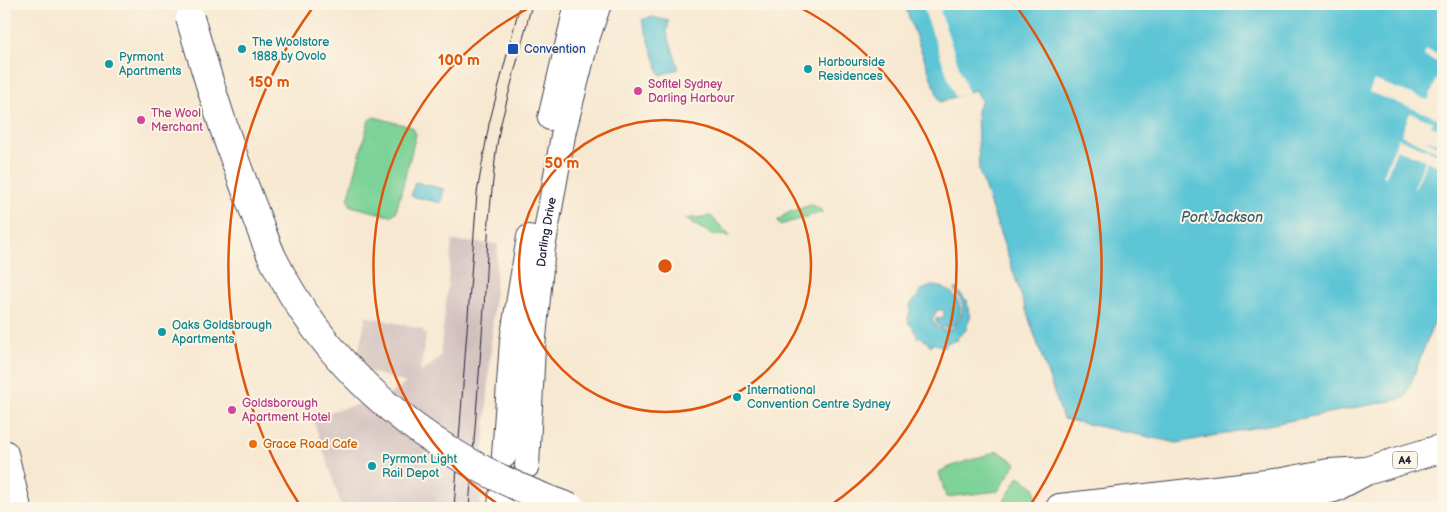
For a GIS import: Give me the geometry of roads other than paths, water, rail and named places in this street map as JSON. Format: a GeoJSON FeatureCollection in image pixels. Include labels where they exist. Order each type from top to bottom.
{"type":"FeatureCollection","features":[{"type":"Feature","properties":{"kind":"main road"},"geometry":{"type":"LineString","coordinates":[[188,11],[233,158],[272,256],[293,295],[326,342],[363,385],[402,418],[434,441],[484,471],[544,499],[571,508]]}},
{"type":"Feature","properties":{"kind":"main road","name":"A4"},"geometry":{"type":"LineString","coordinates":[[1245,508],[1334,488],[1366,471],[1443,448]]}},
{"type":"Feature","properties":{"kind":"main road"},"geometry":{"type":"LineString","coordinates":[[4,454],[17,508]]}},
{"type":"Feature","properties":{"kind":"main road"},"geometry":{"type":"LineString","coordinates":[[1060,508],[1274,483],[1329,473],[1366,471]]}},
{"type":"Feature","properties":{"kind":"street","name":"Darling Drive"},"geometry":{"type":"LineString","coordinates":[[504,456],[512,341],[525,260],[547,134],[577,4]]}},
{"type":"Feature","properties":{"kind":"street","name":"Darling Drive"},"geometry":{"type":"LineString","coordinates":[[527,466],[533,347],[543,248],[564,130],[593,16],[599,4]]}},
{"type":"Feature","properties":{"kind":"water","name":"Port Jackson"},"geometry":{"type":"Polygon","coordinates":[[[904,4],[1443,4],[1443,299],[1405,398],[1177,443],[1063,419],[979,171],[977,110],[982,100],[974,90],[940,102],[904,4]]]}},
{"type":"Feature","properties":{"kind":"water"},"geometry":{"type":"Polygon","coordinates":[[[652,17],[669,21],[667,33],[679,69],[660,75],[642,20],[652,17]]]}},
{"type":"Feature","properties":{"kind":"water"},"geometry":{"type":"Polygon","coordinates":[[[415,182],[444,189],[441,203],[411,196],[415,182]]]}},
{"type":"Feature","properties":{"kind":"water"},"geometry":{"type":"Polygon","coordinates":[[[931,286],[943,288],[952,293],[958,300],[960,308],[960,316],[956,323],[950,327],[940,327],[935,321],[937,318],[943,319],[944,312],[937,310],[932,320],[937,327],[944,330],[951,329],[957,324],[961,317],[963,309],[961,300],[954,290],[955,288],[967,300],[969,315],[971,315],[967,329],[957,338],[958,340],[946,343],[945,347],[932,343],[931,346],[920,336],[918,338],[911,324],[909,324],[908,318],[911,308],[909,306],[920,293],[919,291],[931,286]]]}},
{"type":"Feature","properties":{"kind":"tram line"},"geometry":{"type":"LineString","coordinates":[[454,508],[477,193],[489,124],[520,4]]}},
{"type":"Feature","properties":{"kind":"tram line"},"geometry":{"type":"LineString","coordinates":[[469,508],[489,219],[496,151],[500,127],[532,4]]}},
{"type":"Feature","properties":{"kind":"place","name":"The Woolstore 1888 by Ovolo"},"geometry":{"type":"Point","coordinates":[242,49]}},
{"type":"Feature","properties":{"kind":"place","name":"Convention"},"geometry":{"type":"Point","coordinates":[513,49]}},
{"type":"Feature","properties":{"kind":"place","name":"Pyrmont Apartments"},"geometry":{"type":"Point","coordinates":[109,64]}},
{"type":"Feature","properties":{"kind":"place","name":"Harbourside Residences"},"geometry":{"type":"Point","coordinates":[808,69]}},
{"type":"Feature","properties":{"kind":"place","name":"Sofitel Sydney Darling Harbour"},"geometry":{"type":"Point","coordinates":[638,91]}},
{"type":"Feature","properties":{"kind":"place","name":"The Wool Merchant"},"geometry":{"type":"Point","coordinates":[141,120]}},
{"type":"Feature","properties":{"kind":"place","name":"Oaks Goldsbrough Apartments"},"geometry":{"type":"Point","coordinates":[162,332]}},
{"type":"Feature","properties":{"kind":"place","name":"International Convention Centre Sydney"},"geometry":{"type":"Point","coordinates":[737,397]}},
{"type":"Feature","properties":{"kind":"place","name":"Goldsborough Apartment Hotel"},"geometry":{"type":"Point","coordinates":[232,410]}},
{"type":"Feature","properties":{"kind":"place","name":"Grace Road Cafe"},"geometry":{"type":"Point","coordinates":[253,444]}},
{"type":"Feature","properties":{"kind":"place","name":"Pyrmont Light Rail Depot"},"geometry":{"type":"Point","coordinates":[372,466]}}]}
